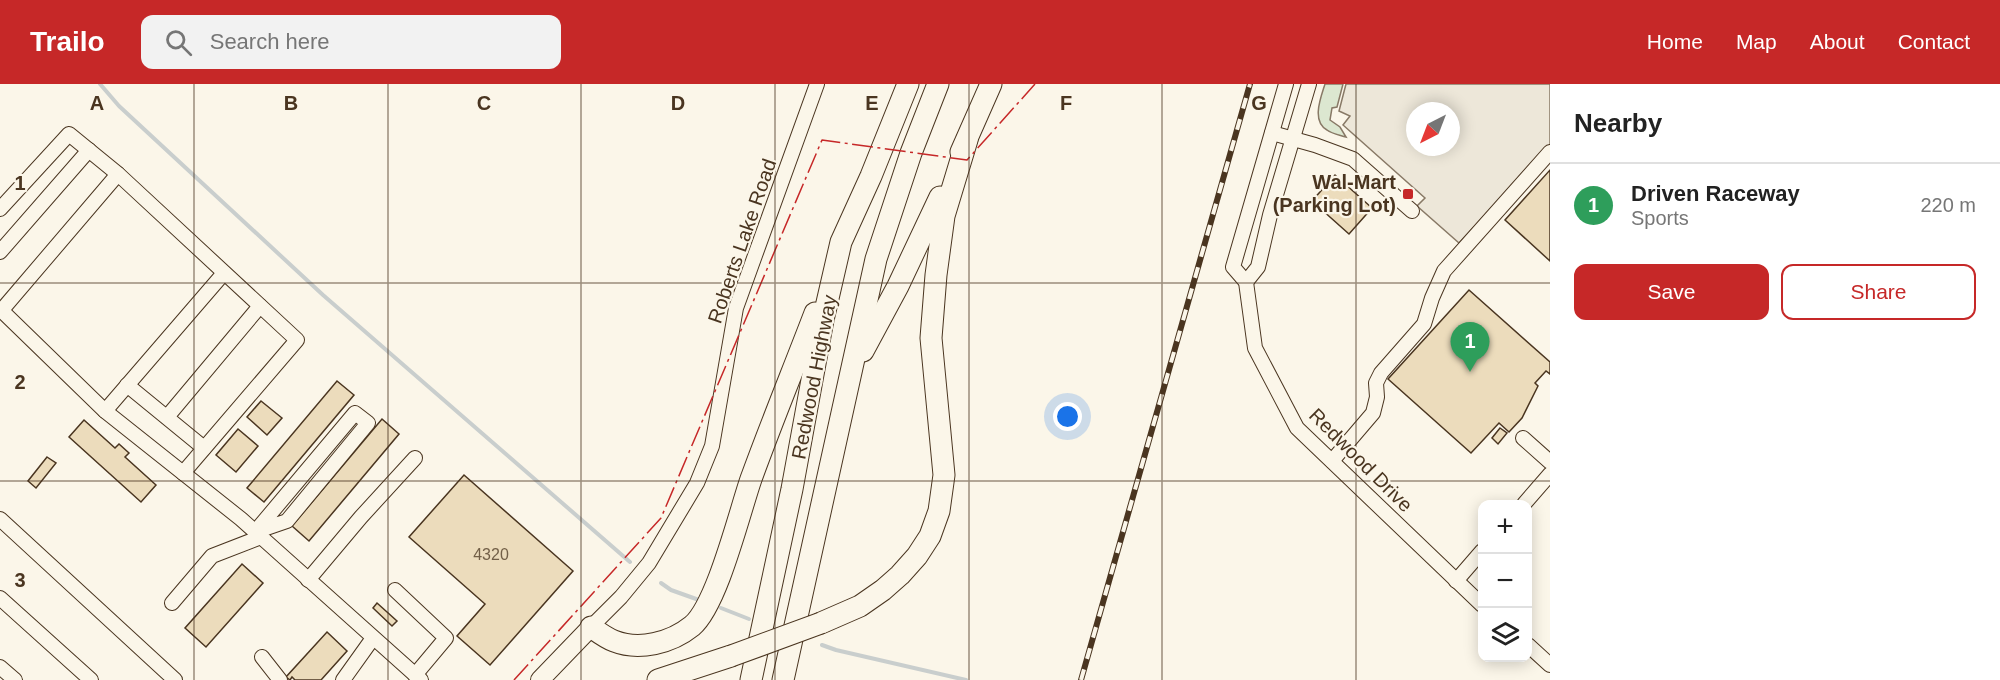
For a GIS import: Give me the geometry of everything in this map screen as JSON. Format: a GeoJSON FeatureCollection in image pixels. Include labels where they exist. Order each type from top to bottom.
{"type":"FeatureCollection","features":[{"type":"Feature","properties":{"kind":"highway","name":"Redwood Highway"},"geometry":{"type":"LineString","coordinates":[[751,680],[792,489],[823,320],[841,242],[871,176],[908,84]]}},
{"type":"Feature","properties":{"kind":"highway","name":"Redwood Highway"},"geometry":{"type":"LineString","coordinates":[[783,680],[876,259],[910,153],[938,84]]}},
{"type":"Feature","properties":{"kind":"highway"},"geometry":{"type":"LineString","coordinates":[[850,376],[898,286],[991,84]]}},
{"type":"Feature","properties":{"kind":"highway"},"geometry":{"type":"LineString","coordinates":[[658,680],[731,656],[860,606],[900,575],[917,556],[930,536],[939,512],[944,475],[931,338],[936,275],[944,216],[967,140]]}},
{"type":"Feature","properties":{"kind":"highway"},"geometry":{"type":"LineString","coordinates":[[591,627],[614,641],[638,646],[659,643],[678,636],[693,625],[705,610],[717,583],[750,482],[841,242]]}},
{"type":"Feature","properties":{"kind":"main road"},"geometry":{"type":"LineString","coordinates":[[540,680],[591,627]]}},
{"type":"Feature","properties":{"kind":"street","name":"Roberts Lake Road"},"geometry":{"type":"LineString","coordinates":[[591,627],[621,597],[649,563],[697,483],[712,446],[736,308],[817,84]]}},
{"type":"Feature","properties":{"kind":"street","name":"Redwood Drive"},"geometry":{"type":"LineString","coordinates":[[1286,84],[1233,267],[1246,282],[1255,348],[1297,428],[1478,601]]}},
{"type":"Feature","properties":{"kind":"street"},"geometry":{"type":"LineString","coordinates":[[1246,282],[1258,267],[1270,215],[1309,84]]}},
{"type":"Feature","properties":{"kind":"street"},"geometry":{"type":"LineString","coordinates":[[1272,133],[1353,159],[1412,211]]}},
{"type":"Feature","properties":{"kind":"street"},"geometry":{"type":"LineString","coordinates":[[0,209],[69,134],[118,174],[297,340],[183,473]]}},
{"type":"Feature","properties":{"kind":"street"},"geometry":{"type":"LineString","coordinates":[[0,252],[89,150]]}},
{"type":"Feature","properties":{"kind":"street"},"geometry":{"type":"LineString","coordinates":[[1332,461],[1373,413],[1377,397],[1376,383],[1381,373],[1424,324],[1431,298],[1444,271],[1550,152]]}},
{"type":"Feature","properties":{"kind":"street"},"geometry":{"type":"LineString","coordinates":[[118,174],[1,310],[105,411],[258,534],[418,677],[446,638],[395,590]]}},
{"type":"Feature","properties":{"kind":"street"},"geometry":{"type":"LineString","coordinates":[[105,411],[224,273]]}},
{"type":"Feature","properties":{"kind":"street"},"geometry":{"type":"LineString","coordinates":[[167,417],[260,306]]}},
{"type":"Feature","properties":{"kind":"street"},"geometry":{"type":"LineString","coordinates":[[127,385],[204,448]]}},
{"type":"Feature","properties":{"kind":"street"},"geometry":{"type":"LineString","coordinates":[[172,603],[212,556],[287,521],[368,423],[355,412],[258,534]]}},
{"type":"Feature","properties":{"kind":"street"},"geometry":{"type":"LineString","coordinates":[[1523,438],[1550,462]]}},
{"type":"Feature","properties":{"kind":"street"},"geometry":{"type":"LineString","coordinates":[[309,580],[362,516],[415,458]]}},
{"type":"Feature","properties":{"kind":"street"},"geometry":{"type":"LineString","coordinates":[[1527,500],[1550,474]]}},
{"type":"Feature","properties":{"kind":"street"},"geometry":{"type":"LineString","coordinates":[[0,519],[175,680]]}},
{"type":"Feature","properties":{"kind":"street"},"geometry":{"type":"LineString","coordinates":[[1456,581],[1479,554]]}},
{"type":"Feature","properties":{"kind":"street"},"geometry":{"type":"LineString","coordinates":[[0,598],[91,680]]}},
{"type":"Feature","properties":{"kind":"street"},"geometry":{"type":"LineString","coordinates":[[352,677],[373,638]]}},
{"type":"Feature","properties":{"kind":"street"},"geometry":{"type":"LineString","coordinates":[[1532,649],[1550,665]]}},
{"type":"Feature","properties":{"kind":"street"},"geometry":{"type":"LineString","coordinates":[[262,657],[280,680]]}},
{"type":"Feature","properties":{"kind":"street"},"geometry":{"type":"LineString","coordinates":[[0,667],[15,680]]}},
{"type":"Feature","properties":{"kind":"green space"},"geometry":{"type":"Polygon","coordinates":[[[1325,84],[1343,84],[1337,107],[1332,108],[1330,120],[1340,127],[1346,137],[1329,131],[1319,121],[1318,109],[1325,84]]]}},
{"type":"Feature","properties":{"kind":"shaded area"},"geometry":{"type":"Polygon","coordinates":[[[1346,84],[1550,84],[1550,145],[1459,243],[1417,206],[1425,198],[1343,125],[1350,116],[1339,111],[1346,84]]]}},
{"type":"Feature","properties":{"kind":"building"},"geometry":{"type":"Polygon","coordinates":[[[1550,170],[1550,261],[1505,220],[1550,170]]]}},
{"type":"Feature","properties":{"kind":"building"},"geometry":{"type":"Polygon","coordinates":[[[1335,175],[1372,208],[1349,234],[1312,201],[1335,175]]]}},
{"type":"Feature","properties":{"kind":"building"},"geometry":{"type":"Polygon","coordinates":[[[1469,290],[1550,362],[1550,374],[1546,371],[1535,383],[1538,386],[1522,418],[1509,432],[1499,423],[1471,453],[1388,379],[1469,290]]]}},
{"type":"Feature","properties":{"kind":"building"},"geometry":{"type":"Polygon","coordinates":[[[337,381],[354,395],[264,502],[247,488],[337,381]]]}},
{"type":"Feature","properties":{"kind":"building"},"geometry":{"type":"Polygon","coordinates":[[[261,401],[282,418],[267,435],[247,417],[261,401]]]}},
{"type":"Feature","properties":{"kind":"building"},"geometry":{"type":"Polygon","coordinates":[[[382,419],[399,434],[309,541],[292,526],[382,419]]]}},
{"type":"Feature","properties":{"kind":"building"},"geometry":{"type":"Polygon","coordinates":[[[84,420],[115,448],[119,444],[129,453],[125,457],[156,485],[141,502],[69,437],[84,420]]]}},
{"type":"Feature","properties":{"kind":"building"},"geometry":{"type":"Polygon","coordinates":[[[1500,428],[1507,433],[1498,444],[1492,438],[1500,428]]]}},
{"type":"Feature","properties":{"kind":"building"},"geometry":{"type":"Polygon","coordinates":[[[238,429],[258,446],[236,472],[216,455],[238,429]]]}},
{"type":"Feature","properties":{"kind":"building"},"geometry":{"type":"Polygon","coordinates":[[[47,457],[56,463],[36,488],[28,481],[47,457]]]}},
{"type":"Feature","properties":{"kind":"building"},"geometry":{"type":"Polygon","coordinates":[[[464,475],[573,571],[490,665],[457,636],[485,604],[409,537],[464,475]]]}},
{"type":"Feature","properties":{"kind":"building"},"geometry":{"type":"Polygon","coordinates":[[[242,564],[263,583],[206,647],[185,628],[242,564]]]}},
{"type":"Feature","properties":{"kind":"building"},"geometry":{"type":"Polygon","coordinates":[[[377,603],[397,621],[392,626],[373,608],[377,603]]]}},
{"type":"Feature","properties":{"kind":"building"},"geometry":{"type":"Polygon","coordinates":[[[327,632],[347,651],[321,680],[295,680],[292,677],[290,680],[286,677],[327,632]]]}},
{"type":"Feature","properties":{"kind":"waterway"},"geometry":{"type":"LineString","coordinates":[[100,84],[119,106],[323,295],[630,562]]}},
{"type":"Feature","properties":{"kind":"waterway"},"geometry":{"type":"LineString","coordinates":[[661,583],[671,590],[699,600]]}},
{"type":"Feature","properties":{"kind":"waterway"},"geometry":{"type":"LineString","coordinates":[[721,608],[749,619]]}},
{"type":"Feature","properties":{"kind":"waterway"},"geometry":{"type":"LineString","coordinates":[[822,645],[966,680]]}},
{"type":"Feature","properties":{"kind":"railway"},"geometry":{"type":"LineString","coordinates":[[1081,680],[1250,84]]}},
{"type":"Feature","properties":{"kind":"power"},"geometry":{"type":"LineString","coordinates":[[514,680],[661,518],[822,140],[967,160],[1035,84]]}},
{"type":"Feature","properties":{"kind":"place","name":"Wal-Mart (Parking Lot)"},"geometry":{"type":"Point","coordinates":[1408,194]}},
{"type":"Feature","properties":{"kind":"place","name":"Driven Raceway"},"geometry":{"type":"Point","coordinates":[1470,372]}}]}
